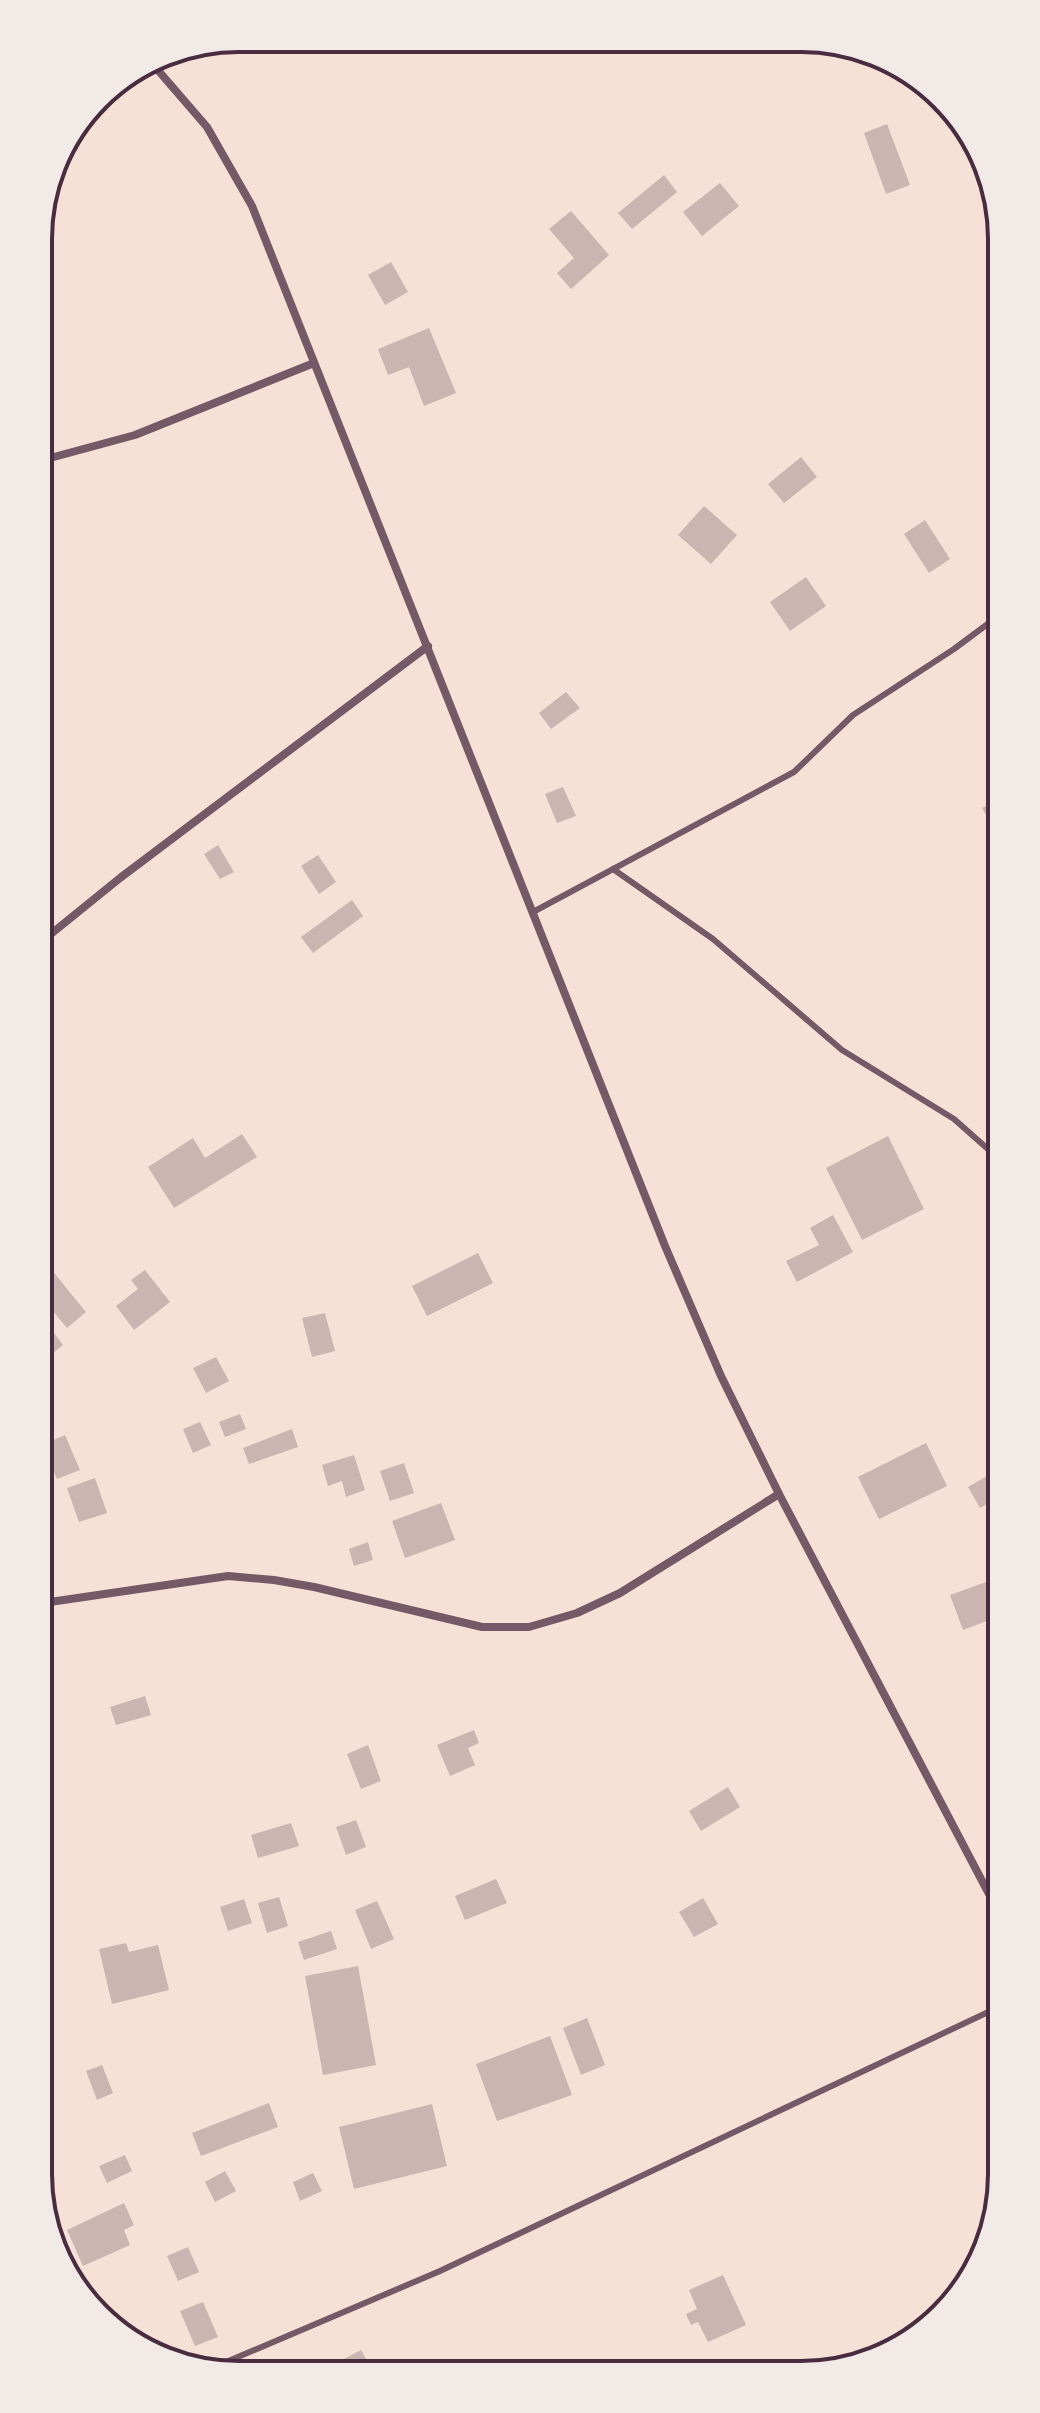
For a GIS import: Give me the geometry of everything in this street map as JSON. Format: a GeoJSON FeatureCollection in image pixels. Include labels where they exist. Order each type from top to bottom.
{"type":"FeatureCollection","features":[{"type":"Feature","properties":{"kind":"street"},"geometry":{"type":"LineString","coordinates":[[158,71],[207,127],[252,206],[721,1376],[779,1494],[988,1892]]}},
{"type":"Feature","properties":{"kind":"street"},"geometry":{"type":"LineString","coordinates":[[52,457],[135,435],[314,363]]}},
{"type":"Feature","properties":{"kind":"street"},"geometry":{"type":"LineString","coordinates":[[52,933],[120,878],[428,646]]}},
{"type":"Feature","properties":{"kind":"street"},"geometry":{"type":"LineString","coordinates":[[52,1602],[228,1576],[314,1587],[482,1627],[529,1627],[577,1613],[620,1593],[779,1494]]}},
{"type":"Feature","properties":{"kind":"lane"},"geometry":{"type":"LineString","coordinates":[[533,912],[794,772],[853,715],[988,624]]}},
{"type":"Feature","properties":{"kind":"lane"},"geometry":{"type":"LineString","coordinates":[[613,869],[713,939],[842,1050],[954,1119],[988,1149]]}},
{"type":"Feature","properties":{"kind":"lane"},"geometry":{"type":"LineString","coordinates":[[228,2361],[440,2271],[988,2012]]}},
{"type":"Feature","properties":{"kind":"building"},"geometry":{"type":"Polygon","coordinates":[[[887,124],[910,185],[886,194],[864,133],[887,124]]]}},
{"type":"Feature","properties":{"kind":"building"},"geometry":{"type":"Polygon","coordinates":[[[664,175],[677,192],[632,229],[618,213],[664,175]]]}},
{"type":"Feature","properties":{"kind":"building"},"geometry":{"type":"Polygon","coordinates":[[[720,183],[739,206],[702,236],[683,212],[720,183]]]}},
{"type":"Feature","properties":{"kind":"building"},"geometry":{"type":"Polygon","coordinates":[[[571,211],[609,255],[571,289],[557,273],[574,258],[549,229],[571,211]]]}},
{"type":"Feature","properties":{"kind":"building"},"geometry":{"type":"Polygon","coordinates":[[[391,262],[408,292],[385,305],[368,275],[391,262]]]}},
{"type":"Feature","properties":{"kind":"building"},"geometry":{"type":"Polygon","coordinates":[[[429,328],[456,393],[424,406],[409,367],[388,375],[378,349],[429,328]]]}},
{"type":"Feature","properties":{"kind":"building"},"geometry":{"type":"Polygon","coordinates":[[[801,457],[817,477],[784,503],[768,484],[801,457]]]}},
{"type":"Feature","properties":{"kind":"building"},"geometry":{"type":"Polygon","coordinates":[[[704,506],[737,535],[711,564],[678,535],[704,506]]]}},
{"type":"Feature","properties":{"kind":"building"},"geometry":{"type":"Polygon","coordinates":[[[925,520],[950,559],[929,573],[904,534],[925,520]]]}},
{"type":"Feature","properties":{"kind":"building"},"geometry":{"type":"Polygon","coordinates":[[[806,577],[826,606],[790,631],[770,602],[806,577]]]}},
{"type":"Feature","properties":{"kind":"building"},"geometry":{"type":"Polygon","coordinates":[[[566,692],[580,708],[551,729],[539,713],[566,692]]]}},
{"type":"Feature","properties":{"kind":"building"},"geometry":{"type":"Polygon","coordinates":[[[563,787],[576,816],[557,823],[545,794],[563,787]]]}},
{"type":"Feature","properties":{"kind":"building"},"geometry":{"type":"Polygon","coordinates":[[[988,805],[988,818],[982,808],[988,805]]]}},
{"type":"Feature","properties":{"kind":"building"},"geometry":{"type":"Polygon","coordinates":[[[218,845],[234,872],[220,879],[204,854],[218,845]]]}},
{"type":"Feature","properties":{"kind":"building"},"geometry":{"type":"Polygon","coordinates":[[[318,855],[336,882],[319,894],[301,866],[318,855]]]}},
{"type":"Feature","properties":{"kind":"building"},"geometry":{"type":"Polygon","coordinates":[[[352,900],[363,916],[313,953],[301,937],[352,900]]]}},
{"type":"Feature","properties":{"kind":"building"},"geometry":{"type":"Polygon","coordinates":[[[242,1134],[257,1157],[174,1208],[148,1167],[193,1138],[205,1158],[242,1134]]]}},
{"type":"Feature","properties":{"kind":"building"},"geometry":{"type":"Polygon","coordinates":[[[888,1136],[924,1209],[862,1240],[826,1168],[888,1136]]]}},
{"type":"Feature","properties":{"kind":"building"},"geometry":{"type":"Polygon","coordinates":[[[833,1215],[853,1252],[797,1282],[786,1261],[819,1245],[810,1228],[833,1215]]]}},
{"type":"Feature","properties":{"kind":"building"},"geometry":{"type":"Polygon","coordinates":[[[478,1253],[493,1283],[427,1316],[412,1286],[478,1253]]]}},
{"type":"Feature","properties":{"kind":"building"},"geometry":{"type":"Polygon","coordinates":[[[52,1270],[86,1312],[67,1328],[52,1310],[52,1270]]]}},
{"type":"Feature","properties":{"kind":"building"},"geometry":{"type":"Polygon","coordinates":[[[145,1270],[170,1302],[134,1330],[116,1306],[138,1289],[131,1280],[145,1270]]]}},
{"type":"Feature","properties":{"kind":"building"},"geometry":{"type":"Polygon","coordinates":[[[325,1313],[335,1351],[312,1357],[302,1318],[325,1313]]]}},
{"type":"Feature","properties":{"kind":"building"},"geometry":{"type":"Polygon","coordinates":[[[52,1330],[63,1345],[52,1354],[52,1330]]]}},
{"type":"Feature","properties":{"kind":"building"},"geometry":{"type":"Polygon","coordinates":[[[216,1357],[229,1381],[206,1393],[193,1368],[216,1357]]]}},
{"type":"Feature","properties":{"kind":"building"},"geometry":{"type":"Polygon","coordinates":[[[240,1414],[246,1429],[225,1437],[219,1422],[240,1414]]]}},
{"type":"Feature","properties":{"kind":"building"},"geometry":{"type":"Polygon","coordinates":[[[200,1422],[211,1445],[193,1453],[183,1429],[200,1422]]]}},
{"type":"Feature","properties":{"kind":"building"},"geometry":{"type":"Polygon","coordinates":[[[292,1429],[298,1447],[249,1464],[243,1448],[292,1429]]]}},
{"type":"Feature","properties":{"kind":"building"},"geometry":{"type":"Polygon","coordinates":[[[65,1435],[80,1470],[57,1479],[52,1468],[52,1441],[65,1435]]]}},
{"type":"Feature","properties":{"kind":"building"},"geometry":{"type":"Polygon","coordinates":[[[926,1443],[947,1486],[879,1519],[858,1477],[926,1443]]]}},
{"type":"Feature","properties":{"kind":"building"},"geometry":{"type":"Polygon","coordinates":[[[354,1455],[365,1490],[346,1497],[342,1481],[328,1486],[322,1465],[354,1455]]]}},
{"type":"Feature","properties":{"kind":"building"},"geometry":{"type":"Polygon","coordinates":[[[404,1463],[414,1493],[390,1501],[380,1471],[404,1463]]]}},
{"type":"Feature","properties":{"kind":"building"},"geometry":{"type":"Polygon","coordinates":[[[988,1475],[988,1503],[980,1508],[968,1487],[988,1475]]]}},
{"type":"Feature","properties":{"kind":"building"},"geometry":{"type":"Polygon","coordinates":[[[95,1478],[107,1513],[79,1522],[67,1488],[95,1478]]]}},
{"type":"Feature","properties":{"kind":"building"},"geometry":{"type":"Polygon","coordinates":[[[441,1503],[455,1540],[405,1558],[392,1521],[441,1503]]]}},
{"type":"Feature","properties":{"kind":"building"},"geometry":{"type":"Polygon","coordinates":[[[368,1542],[373,1560],[354,1566],[349,1549],[368,1542]]]}},
{"type":"Feature","properties":{"kind":"building"},"geometry":{"type":"Polygon","coordinates":[[[988,1581],[988,1621],[963,1630],[950,1595],[988,1581]]]}},
{"type":"Feature","properties":{"kind":"building"},"geometry":{"type":"Polygon","coordinates":[[[145,1696],[151,1715],[116,1725],[110,1707],[145,1696]]]}},
{"type":"Feature","properties":{"kind":"building"},"geometry":{"type":"Polygon","coordinates":[[[474,1730],[479,1743],[468,1748],[475,1765],[450,1776],[437,1745],[474,1730]]]}},
{"type":"Feature","properties":{"kind":"building"},"geometry":{"type":"Polygon","coordinates":[[[368,1745],[381,1781],[361,1789],[347,1754],[368,1745]]]}},
{"type":"Feature","properties":{"kind":"building"},"geometry":{"type":"Polygon","coordinates":[[[728,1787],[740,1807],[701,1831],[689,1811],[728,1787]]]}},
{"type":"Feature","properties":{"kind":"building"},"geometry":{"type":"Polygon","coordinates":[[[356,1820],[366,1847],[346,1855],[336,1827],[356,1820]]]}},
{"type":"Feature","properties":{"kind":"building"},"geometry":{"type":"Polygon","coordinates":[[[291,1823],[299,1846],[258,1858],[251,1835],[291,1823]]]}},
{"type":"Feature","properties":{"kind":"building"},"geometry":{"type":"Polygon","coordinates":[[[496,1879],[507,1903],[465,1920],[455,1896],[496,1879]]]}},
{"type":"Feature","properties":{"kind":"building"},"geometry":{"type":"Polygon","coordinates":[[[279,1897],[288,1926],[267,1933],[258,1903],[279,1897]]]}},
{"type":"Feature","properties":{"kind":"building"},"geometry":{"type":"Polygon","coordinates":[[[703,1898],[718,1924],[694,1937],[679,1912],[703,1898]]]}},
{"type":"Feature","properties":{"kind":"building"},"geometry":{"type":"Polygon","coordinates":[[[244,1899],[252,1923],[228,1931],[220,1907],[244,1899]]]}},
{"type":"Feature","properties":{"kind":"building"},"geometry":{"type":"Polygon","coordinates":[[[377,1901],[394,1939],[371,1949],[355,1910],[377,1901]]]}},
{"type":"Feature","properties":{"kind":"building"},"geometry":{"type":"Polygon","coordinates":[[[331,1931],[337,1949],[304,1960],[298,1942],[331,1931]]]}},
{"type":"Feature","properties":{"kind":"building"},"geometry":{"type":"Polygon","coordinates":[[[126,1943],[129,1952],[158,1945],[169,1990],[112,2004],[99,1949],[126,1943]]]}},
{"type":"Feature","properties":{"kind":"building"},"geometry":{"type":"Polygon","coordinates":[[[358,1966],[376,2065],[323,2075],[305,1976],[358,1966]]]}},
{"type":"Feature","properties":{"kind":"building"},"geometry":{"type":"Polygon","coordinates":[[[587,2018],[605,2065],[581,2075],[563,2028],[587,2018]]]}},
{"type":"Feature","properties":{"kind":"building"},"geometry":{"type":"Polygon","coordinates":[[[550,2036],[572,2095],[497,2121],[476,2064],[550,2036]]]}},
{"type":"Feature","properties":{"kind":"building"},"geometry":{"type":"Polygon","coordinates":[[[102,2065],[113,2093],[97,2100],[86,2071],[102,2065]]]}},
{"type":"Feature","properties":{"kind":"building"},"geometry":{"type":"Polygon","coordinates":[[[269,2103],[278,2127],[201,2156],[192,2133],[269,2103]]]}},
{"type":"Feature","properties":{"kind":"building"},"geometry":{"type":"Polygon","coordinates":[[[432,2104],[447,2166],[354,2189],[339,2127],[432,2104]]]}},
{"type":"Feature","properties":{"kind":"building"},"geometry":{"type":"Polygon","coordinates":[[[125,2155],[132,2171],[107,2183],[99,2166],[125,2155]]]}},
{"type":"Feature","properties":{"kind":"building"},"geometry":{"type":"Polygon","coordinates":[[[225,2171],[236,2191],[215,2202],[205,2182],[225,2171]]]}},
{"type":"Feature","properties":{"kind":"building"},"geometry":{"type":"Polygon","coordinates":[[[313,2173],[322,2191],[300,2201],[293,2182],[313,2173]]]}},
{"type":"Feature","properties":{"kind":"building"},"geometry":{"type":"Polygon","coordinates":[[[124,2203],[134,2225],[124,2230],[130,2245],[83,2266],[67,2230],[124,2203]]]}},
{"type":"Feature","properties":{"kind":"building"},"geometry":{"type":"Polygon","coordinates":[[[188,2247],[199,2272],[178,2281],[167,2256],[188,2247]]]}},
{"type":"Feature","properties":{"kind":"building"},"geometry":{"type":"Polygon","coordinates":[[[723,2275],[746,2325],[708,2342],[698,2322],[691,2325],[686,2314],[697,2309],[689,2290],[723,2275]]]}},
{"type":"Feature","properties":{"kind":"building"},"geometry":{"type":"Polygon","coordinates":[[[203,2302],[218,2337],[195,2346],[180,2311],[203,2302]]]}},
{"type":"Feature","properties":{"kind":"building"},"geometry":{"type":"Polygon","coordinates":[[[361,2350],[367,2361],[340,2361],[361,2350]]]}}]}
